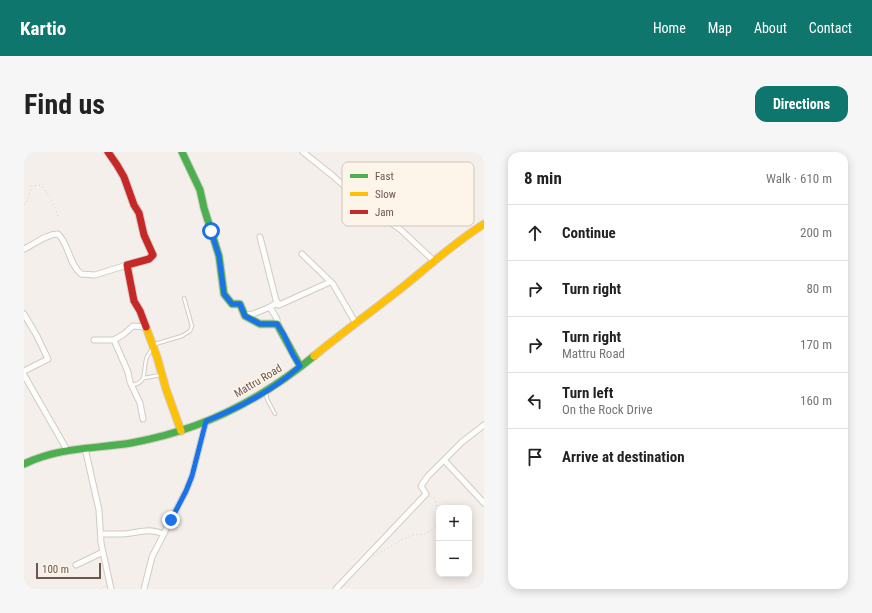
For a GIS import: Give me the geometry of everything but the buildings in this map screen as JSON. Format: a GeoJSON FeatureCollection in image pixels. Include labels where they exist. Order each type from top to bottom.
{"type":"FeatureCollection","features":[{"type":"Feature","properties":{"kind":"street"},"geometry":{"type":"LineString","coordinates":[[24,249],[53,234],[58,234],[63,240],[75,267],[81,274],[86,275],[95,274],[149,259],[152,255],[149,242],[144,235],[139,213],[134,204],[123,174],[108,152]]}},
{"type":"Feature","properties":{"kind":"street"},"geometry":{"type":"LineString","coordinates":[[182,152],[200,190],[219,256],[224,294],[230,303],[240,304],[244,315],[260,324],[277,324]]}},
{"type":"Feature","properties":{"kind":"street"},"geometry":{"type":"LineString","coordinates":[[303,152],[342,184]]}},
{"type":"Feature","properties":{"kind":"street","name":"Mattru Road"},"geometry":{"type":"LineString","coordinates":[[24,464],[42,455],[68,450],[104,447],[143,441],[181,431],[249,401],[266,391],[300,366],[355,322],[396,292],[461,239],[484,224]]}},
{"type":"Feature","properties":{"kind":"street"},"geometry":{"type":"LineString","coordinates":[[395,226],[434,261]]}},
{"type":"Feature","properties":{"kind":"street"},"geometry":{"type":"LineString","coordinates":[[260,237],[276,300],[279,305]]}},
{"type":"Feature","properties":{"kind":"street"},"geometry":{"type":"LineString","coordinates":[[302,254],[330,282],[355,322]]}},
{"type":"Feature","properties":{"kind":"street"},"geometry":{"type":"LineString","coordinates":[[127,265],[134,300],[142,316],[152,347],[158,356],[166,389],[181,431]]}},
{"type":"Feature","properties":{"kind":"street"},"geometry":{"type":"LineString","coordinates":[[244,315],[253,314],[275,304],[279,305],[330,282]]}},
{"type":"Feature","properties":{"kind":"street"},"geometry":{"type":"LineString","coordinates":[[270,307],[277,319],[277,324],[300,366]]}},
{"type":"Feature","properties":{"kind":"street"},"geometry":{"type":"LineString","coordinates":[[24,314],[48,359],[24,370]]}},
{"type":"Feature","properties":{"kind":"street"},"geometry":{"type":"LineString","coordinates":[[94,340],[114,340],[124,334],[142,316]]}},
{"type":"Feature","properties":{"kind":"street"},"geometry":{"type":"LineString","coordinates":[[133,326],[146,327]]}},
{"type":"Feature","properties":{"kind":"street"},"geometry":{"type":"LineString","coordinates":[[114,340],[128,372],[131,385],[140,403],[143,419]]}},
{"type":"Feature","properties":{"kind":"street"},"geometry":{"type":"LineString","coordinates":[[24,375],[68,450]]}},
{"type":"Feature","properties":{"kind":"street"},"geometry":{"type":"LineString","coordinates":[[144,589],[152,557],[186,491],[192,476],[206,421]]}},
{"type":"Feature","properties":{"kind":"street"},"geometry":{"type":"LineString","coordinates":[[336,589],[426,494],[421,486],[428,476],[462,442],[484,425]]}},
{"type":"Feature","properties":{"kind":"street"},"geometry":{"type":"LineString","coordinates":[[85,448],[99,510],[103,552],[112,589]]}},
{"type":"Feature","properties":{"kind":"street"},"geometry":{"type":"LineString","coordinates":[[444,460],[484,503]]}},
{"type":"Feature","properties":{"kind":"street"},"geometry":{"type":"LineString","coordinates":[[101,534],[124,534],[145,530],[164,534]]}},
{"type":"Feature","properties":{"kind":"street"},"geometry":{"type":"LineString","coordinates":[[76,566],[103,552]]}},
{"type":"Feature","properties":{"kind":"lane"},"geometry":{"type":"LineString","coordinates":[[131,385],[141,382],[144,378],[146,358],[152,347],[190,332],[192,326],[184,298]]}},
{"type":"Feature","properties":{"kind":"lane"},"geometry":{"type":"LineString","coordinates":[[144,378],[163,375]]}},
{"type":"Feature","properties":{"kind":"lane"},"geometry":{"type":"LineString","coordinates":[[266,391],[267,399],[275,414]]}},
{"type":"Feature","properties":{"kind":"path"},"geometry":{"type":"LineString","coordinates":[[24,205],[27,201],[32,186],[40,184],[45,189],[56,209],[58,218]]}},
{"type":"Feature","properties":{"kind":"path"},"geometry":{"type":"LineString","coordinates":[[426,494],[435,499],[437,505]]}},
{"type":"Feature","properties":{"kind":"path"},"geometry":{"type":"LineString","coordinates":[[370,558],[404,538],[412,535],[424,534],[436,528]]}},
{"type":"Feature","properties":{"kind":"traffic: fast"},"geometry":{"type":"LineString","coordinates":[[182,152],[200,190],[219,256],[224,294],[232,304],[240,304],[245,316],[260,324],[277,324],[300,366]]}},
{"type":"Feature","properties":{"kind":"traffic: fast"},"geometry":{"type":"LineString","coordinates":[[24,464],[37,458],[63,451],[131,443],[181,431],[228,412],[251,400],[294,372],[314,356]]}},
{"type":"Feature","properties":{"kind":"traffic: slow"},"geometry":{"type":"LineString","coordinates":[[314,356],[453,246],[484,224]]}},
{"type":"Feature","properties":{"kind":"traffic: slow"},"geometry":{"type":"LineString","coordinates":[[146,327],[181,431]]}},
{"type":"Feature","properties":{"kind":"traffic: jam"},"geometry":{"type":"LineString","coordinates":[[108,152],[124,177],[134,205],[139,213],[144,235],[153,255],[149,259],[127,265],[134,301],[140,311],[146,327]]}},
{"type":"Feature","properties":{"kind":"route"},"geometry":{"type":"LineString","coordinates":[[171,520],[192,476],[206,421],[249,401],[294,372],[300,366],[277,324],[260,324],[245,316],[240,304],[230,303],[225,296],[219,256],[211,231]]}}]}
